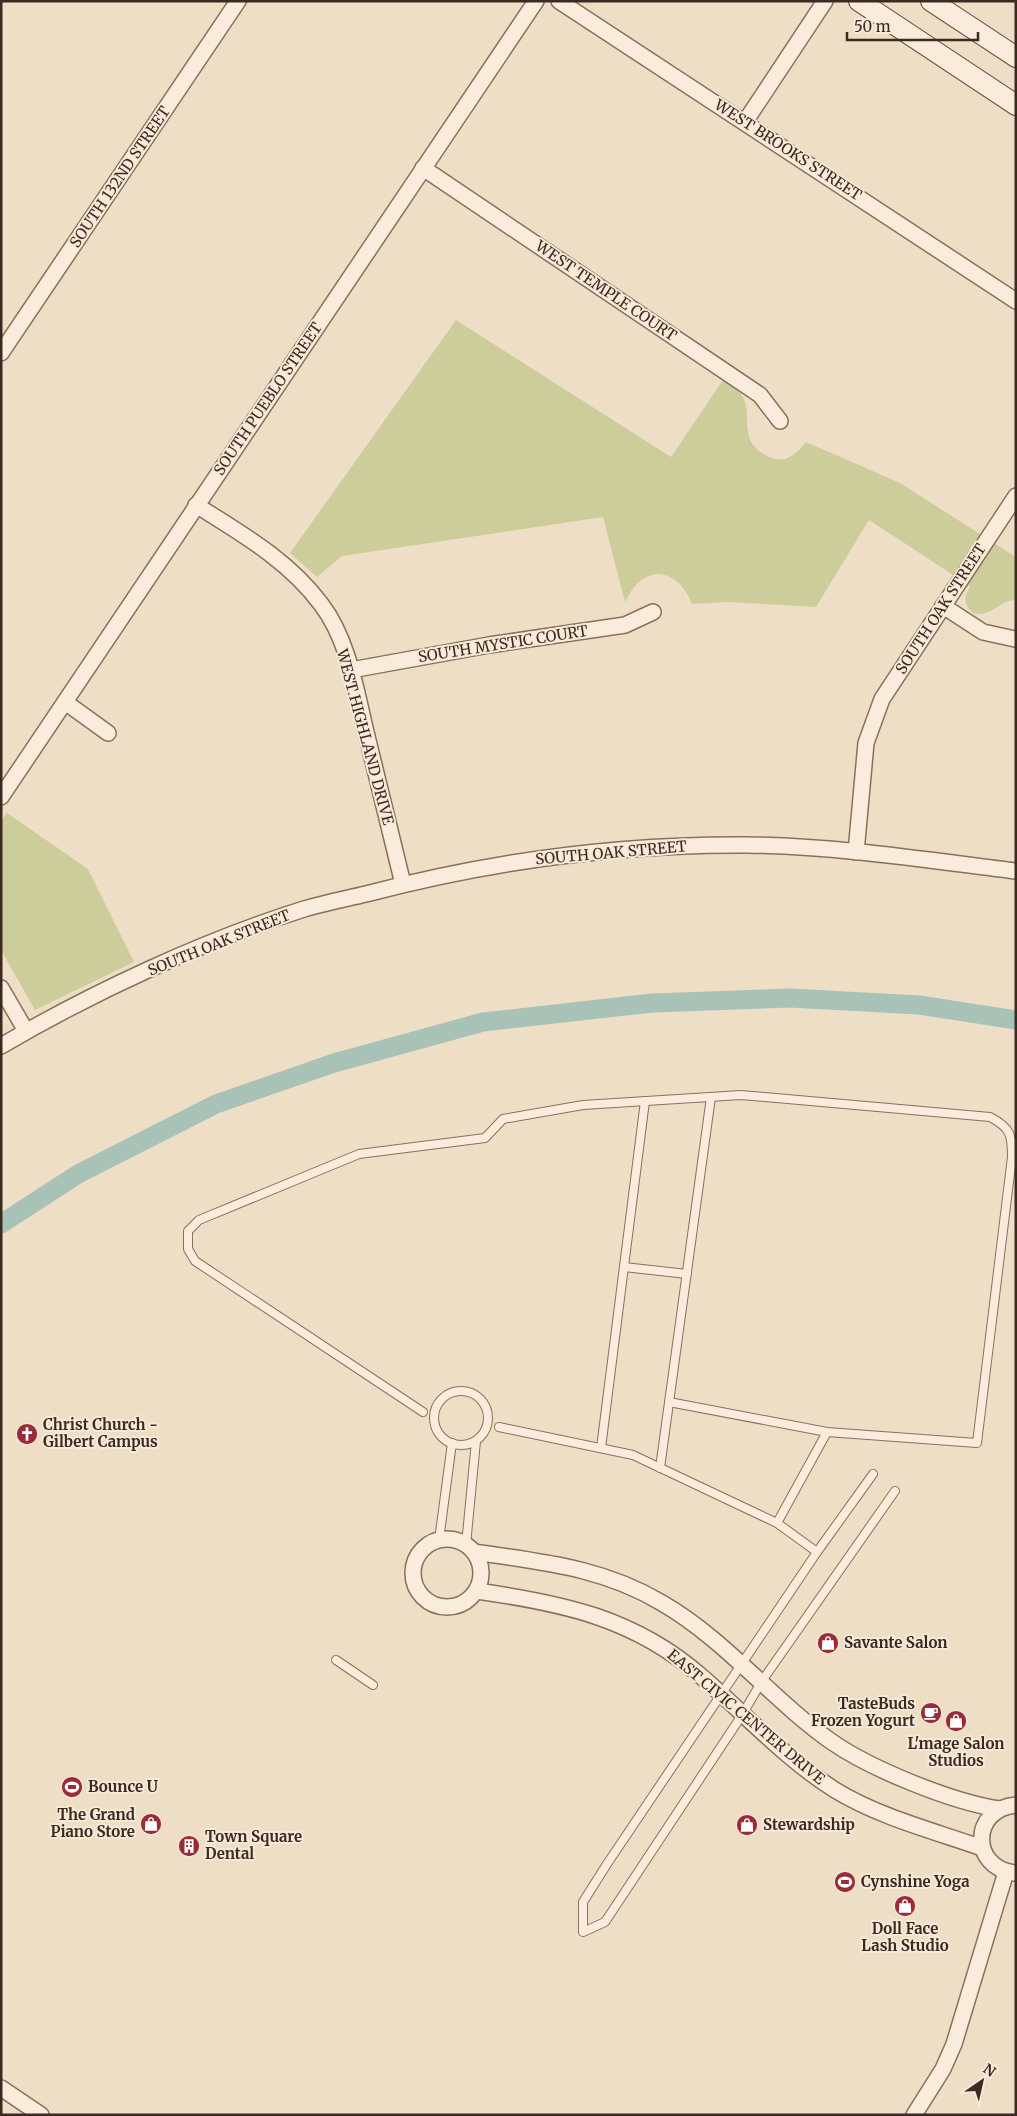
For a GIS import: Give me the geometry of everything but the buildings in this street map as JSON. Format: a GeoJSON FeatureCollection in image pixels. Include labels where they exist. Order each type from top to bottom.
{"type":"FeatureCollection","features":[{"type":"Feature","properties":{"kind":"main road"},"geometry":{"type":"LineString","coordinates":[[859,1],[1016,105]]}},
{"type":"Feature","properties":{"kind":"main road"},"geometry":{"type":"LineString","coordinates":[[931,1],[1016,57]]}},
{"type":"Feature","properties":{"kind":"street","name":"SOUTH 132ND STREET"},"geometry":{"type":"LineString","coordinates":[[1,353],[238,1]]}},
{"type":"Feature","properties":{"kind":"street","name":"SOUTH PUEBLO STREET"},"geometry":{"type":"LineString","coordinates":[[1,797],[536,1]]}},
{"type":"Feature","properties":{"kind":"street","name":"WEST BROOKS STREET"},"geometry":{"type":"LineString","coordinates":[[559,1],[1016,301]]}},
{"type":"Feature","properties":{"kind":"street"},"geometry":{"type":"LineString","coordinates":[[745,122],[825,1]]}},
{"type":"Feature","properties":{"kind":"street","name":"WEST TEMPLE COURT"},"geometry":{"type":"LineString","coordinates":[[424,168],[760,395],[780,421]]}},
{"type":"Feature","properties":{"kind":"street","name":"SOUTH OAK STREET"},"geometry":{"type":"LineString","coordinates":[[1,1046],[100,993],[226,937],[306,908],[403,884],[530,859],[639,848],[751,845],[856,852],[866,743],[874,716],[882,699],[1016,496]]}},
{"type":"Feature","properties":{"kind":"street","name":"WEST HIGHLAND DRIVE"},"geometry":{"type":"LineString","coordinates":[[196,505],[269,551],[288,567],[322,604],[333,624],[350,670],[403,884]]}},
{"type":"Feature","properties":{"kind":"street"},"geometry":{"type":"LineString","coordinates":[[943,606],[983,632],[1015,639]]}},
{"type":"Feature","properties":{"kind":"street","name":"SOUTH MYSTIC COURT"},"geometry":{"type":"LineString","coordinates":[[350,670],[625,625],[653,612]]}},
{"type":"Feature","properties":{"kind":"street"},"geometry":{"type":"LineString","coordinates":[[65,702],[108,733]]}},
{"type":"Feature","properties":{"kind":"street"},"geometry":{"type":"LineString","coordinates":[[856,852],[1016,871]]}},
{"type":"Feature","properties":{"kind":"street"},"geometry":{"type":"LineString","coordinates":[[1,988],[26,1031]]}},
{"type":"Feature","properties":{"kind":"street"},"geometry":{"type":"LineString","coordinates":[[470,1549],[481,1572],[476,1591],[469,1600],[449,1608],[438,1606],[422,1597],[414,1583],[416,1559],[426,1547],[439,1540],[448,1539],[470,1549],[587,1570],[626,1584],[662,1602],[690,1621],[831,1741],[856,1757],[883,1770],[976,1806],[999,1809],[1016,1805]]}},
{"type":"Feature","properties":{"kind":"street","name":"EAST CIVIC CENTER DRIVE"},"geometry":{"type":"LineString","coordinates":[[476,1591],[535,1599],[575,1608],[603,1618],[644,1637],[668,1651],[702,1676],[742,1715],[809,1772],[836,1790],[868,1807],[982,1848]]}},
{"type":"Feature","properties":{"kind":"street"},"geometry":{"type":"LineString","coordinates":[[914,2115],[943,2068],[954,2044],[1011,1873],[996,1867],[988,1859],[982,1848],[981,1836],[984,1826],[990,1816],[999,1809]]}},
{"type":"Feature","properties":{"kind":"street"},"geometry":{"type":"LineString","coordinates":[[1,2088],[41,2115]]}},
{"type":"Feature","properties":{"kind":"lane"},"geometry":{"type":"LineString","coordinates":[[434,1420],[196,1261],[188,1249],[188,1232],[199,1220],[359,1154],[485,1138],[503,1119],[583,1105],[741,1095],[990,1118],[1002,1123],[1012,1136],[1012,1157],[977,1443],[827,1432],[669,1402]]}},
{"type":"Feature","properties":{"kind":"lane"},"geometry":{"type":"LineString","coordinates":[[660,1468],[711,1097]]}},
{"type":"Feature","properties":{"kind":"lane"},"geometry":{"type":"LineString","coordinates":[[601,1448],[645,1101]]}},
{"type":"Feature","properties":{"kind":"lane"},"geometry":{"type":"LineString","coordinates":[[624,1267],[687,1274]]}},
{"type":"Feature","properties":{"kind":"lane"},"geometry":{"type":"LineString","coordinates":[[470,1549],[476,1442],[486,1429],[488,1421],[484,1404],[470,1393],[462,1391],[445,1396],[435,1411],[434,1420],[441,1436],[452,1443],[466,1444],[476,1442]]}},
{"type":"Feature","properties":{"kind":"lane"},"geometry":{"type":"LineString","coordinates":[[422,1412],[435,1411]]}},
{"type":"Feature","properties":{"kind":"lane"},"geometry":{"type":"LineString","coordinates":[[488,1421],[499,1427],[633,1455],[777,1523],[817,1552]]}},
{"type":"Feature","properties":{"kind":"lane"},"geometry":{"type":"LineString","coordinates":[[486,1429],[499,1427]]}},
{"type":"Feature","properties":{"kind":"lane"},"geometry":{"type":"LineString","coordinates":[[777,1523],[827,1432]]}},
{"type":"Feature","properties":{"kind":"lane"},"geometry":{"type":"LineString","coordinates":[[439,1540],[452,1443]]}},
{"type":"Feature","properties":{"kind":"lane"},"geometry":{"type":"LineString","coordinates":[[873,1474],[817,1552],[584,1902],[583,1932],[605,1922],[742,1715],[762,1681],[895,1491]]}},
{"type":"Feature","properties":{"kind":"lane"},"geometry":{"type":"LineString","coordinates":[[336,1660],[373,1685]]}},
{"type":"Feature","properties":{"kind":"green space"},"geometry":{"type":"Polygon","coordinates":[[[456,320],[671,457],[723,380],[737,390],[744,399],[749,436],[758,450],[774,458],[785,459],[799,450],[806,442],[900,483],[1016,557],[1016,600],[985,613],[973,613],[966,604],[970,586],[869,520],[816,607],[726,602],[692,604],[680,584],[668,576],[660,574],[641,580],[633,588],[625,602],[603,517],[342,556],[317,577],[290,553],[456,320]]]}},
{"type":"Feature","properties":{"kind":"green space"},"geometry":{"type":"Polygon","coordinates":[[[7,813],[88,869],[134,962],[35,1010],[1,950],[1,821],[7,813]]]}},
{"type":"Feature","properties":{"kind":"waterway"},"geometry":{"type":"LineString","coordinates":[[1,1224],[78,1174],[216,1104],[334,1063],[483,1022],[652,1003],[790,998],[919,1005],[1016,1020]]}},
{"type":"Feature","properties":{"kind":"place","name":"Christ Church - Gilbert Campus"},"geometry":{"type":"Point","coordinates":[27,1434]}},
{"type":"Feature","properties":{"kind":"place","name":"Savante Salon"},"geometry":{"type":"Point","coordinates":[828,1643]}},
{"type":"Feature","properties":{"kind":"place","name":"TasteBuds Frozen Yogurt"},"geometry":{"type":"Point","coordinates":[931,1713]}},
{"type":"Feature","properties":{"kind":"place","name":"L'mage Salon Studios"},"geometry":{"type":"Point","coordinates":[956,1721]}},
{"type":"Feature","properties":{"kind":"place","name":"Bounce U"},"geometry":{"type":"Point","coordinates":[72,1787]}},
{"type":"Feature","properties":{"kind":"place","name":"The Grand Piano Store"},"geometry":{"type":"Point","coordinates":[151,1824]}},
{"type":"Feature","properties":{"kind":"place","name":"Stewardship"},"geometry":{"type":"Point","coordinates":[747,1825]}},
{"type":"Feature","properties":{"kind":"place","name":"Town Square Dental"},"geometry":{"type":"Point","coordinates":[189,1846]}},
{"type":"Feature","properties":{"kind":"place","name":"Cynshine Yoga"},"geometry":{"type":"Point","coordinates":[845,1882]}},
{"type":"Feature","properties":{"kind":"place","name":"Doll Face Lash Studio"},"geometry":{"type":"Point","coordinates":[905,1906]}}]}
